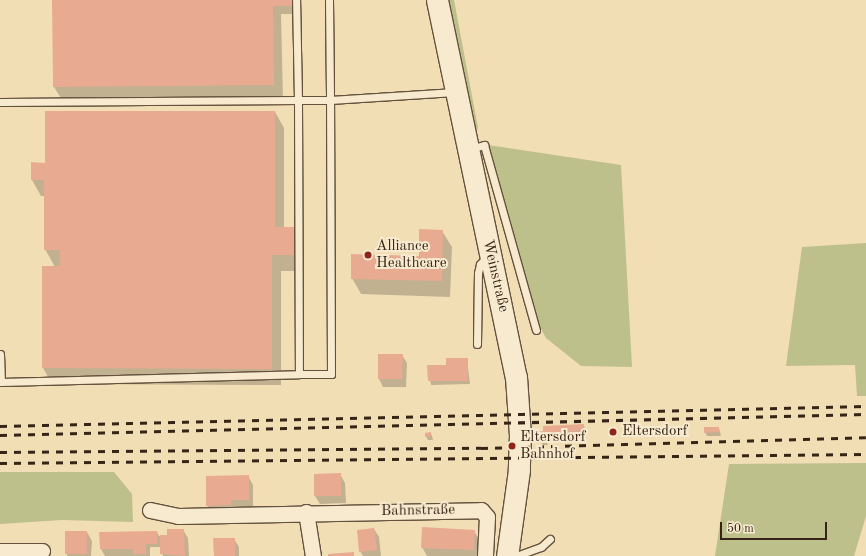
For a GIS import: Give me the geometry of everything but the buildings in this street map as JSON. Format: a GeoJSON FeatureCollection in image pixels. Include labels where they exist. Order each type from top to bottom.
{"type":"FeatureCollection","features":[{"type":"Feature","properties":{"kind":"main road","name":"Weinstraße"},"geometry":{"type":"LineString","coordinates":[[437,0],[467,150],[503,311],[519,403],[519,470],[507,556]]}},
{"type":"Feature","properties":{"kind":"street","name":"Bahnstraße"},"geometry":{"type":"LineString","coordinates":[[150,510],[178,516],[306,512],[481,510],[487,517],[485,556]]}},
{"type":"Feature","properties":{"kind":"street"},"geometry":{"type":"LineString","coordinates":[[306,512],[312,556]]}},
{"type":"Feature","properties":{"kind":"street"},"geometry":{"type":"LineString","coordinates":[[0,551],[42,551]]}},
{"type":"Feature","properties":{"kind":"lane"},"geometry":{"type":"LineString","coordinates":[[296,0],[299,374]]}},
{"type":"Feature","properties":{"kind":"lane"},"geometry":{"type":"LineString","coordinates":[[0,354],[1,382],[331,374],[329,0]]}},
{"type":"Feature","properties":{"kind":"lane"},"geometry":{"type":"LineString","coordinates":[[0,102],[330,100],[456,92]]}},
{"type":"Feature","properties":{"kind":"lane"},"geometry":{"type":"LineString","coordinates":[[467,150],[484,144],[536,330]]}},
{"type":"Feature","properties":{"kind":"lane"},"geometry":{"type":"LineString","coordinates":[[478,344],[478,274],[480,264],[490,254]]}},
{"type":"Feature","properties":{"kind":"lane"},"geometry":{"type":"LineString","coordinates":[[516,556],[541,547],[550,539]]}},
{"type":"Feature","properties":{"kind":"green space"},"geometry":{"type":"Polygon","coordinates":[[[444,0],[454,0],[478,128],[473,134],[444,0]]]}},
{"type":"Feature","properties":{"kind":"green space"},"geometry":{"type":"Polygon","coordinates":[[[488,145],[621,165],[632,367],[581,366],[546,338],[540,327],[488,145]]]}},
{"type":"Feature","properties":{"kind":"green space"},"geometry":{"type":"Polygon","coordinates":[[[866,243],[866,396],[857,396],[855,365],[786,366],[802,247],[866,243]]]}},
{"type":"Feature","properties":{"kind":"green space"},"geometry":{"type":"Polygon","coordinates":[[[866,463],[866,516],[854,556],[715,556],[729,464],[866,463]]]}},
{"type":"Feature","properties":{"kind":"green space"},"geometry":{"type":"Polygon","coordinates":[[[0,472],[114,472],[132,494],[133,522],[62,520],[0,524],[0,472]]]}},
{"type":"Feature","properties":{"kind":"railway"},"geometry":{"type":"LineString","coordinates":[[0,426],[866,406]]}},
{"type":"Feature","properties":{"kind":"railway"},"geometry":{"type":"LineString","coordinates":[[0,435],[866,414]]}},
{"type":"Feature","properties":{"kind":"railway"},"geometry":{"type":"LineString","coordinates":[[0,452],[481,448],[866,437]]}},
{"type":"Feature","properties":{"kind":"railway"},"geometry":{"type":"LineString","coordinates":[[0,463],[866,454]]}},
{"type":"Feature","properties":{"kind":"place","name":"Alliance Healthcare"},"geometry":{"type":"Point","coordinates":[368,255]}},
{"type":"Feature","properties":{"kind":"place","name":"Eltersdorf"},"geometry":{"type":"Point","coordinates":[613,432]}},
{"type":"Feature","properties":{"kind":"place","name":"Eltersdorf Bahnhof"},"geometry":{"type":"Point","coordinates":[512,446]}}]}
